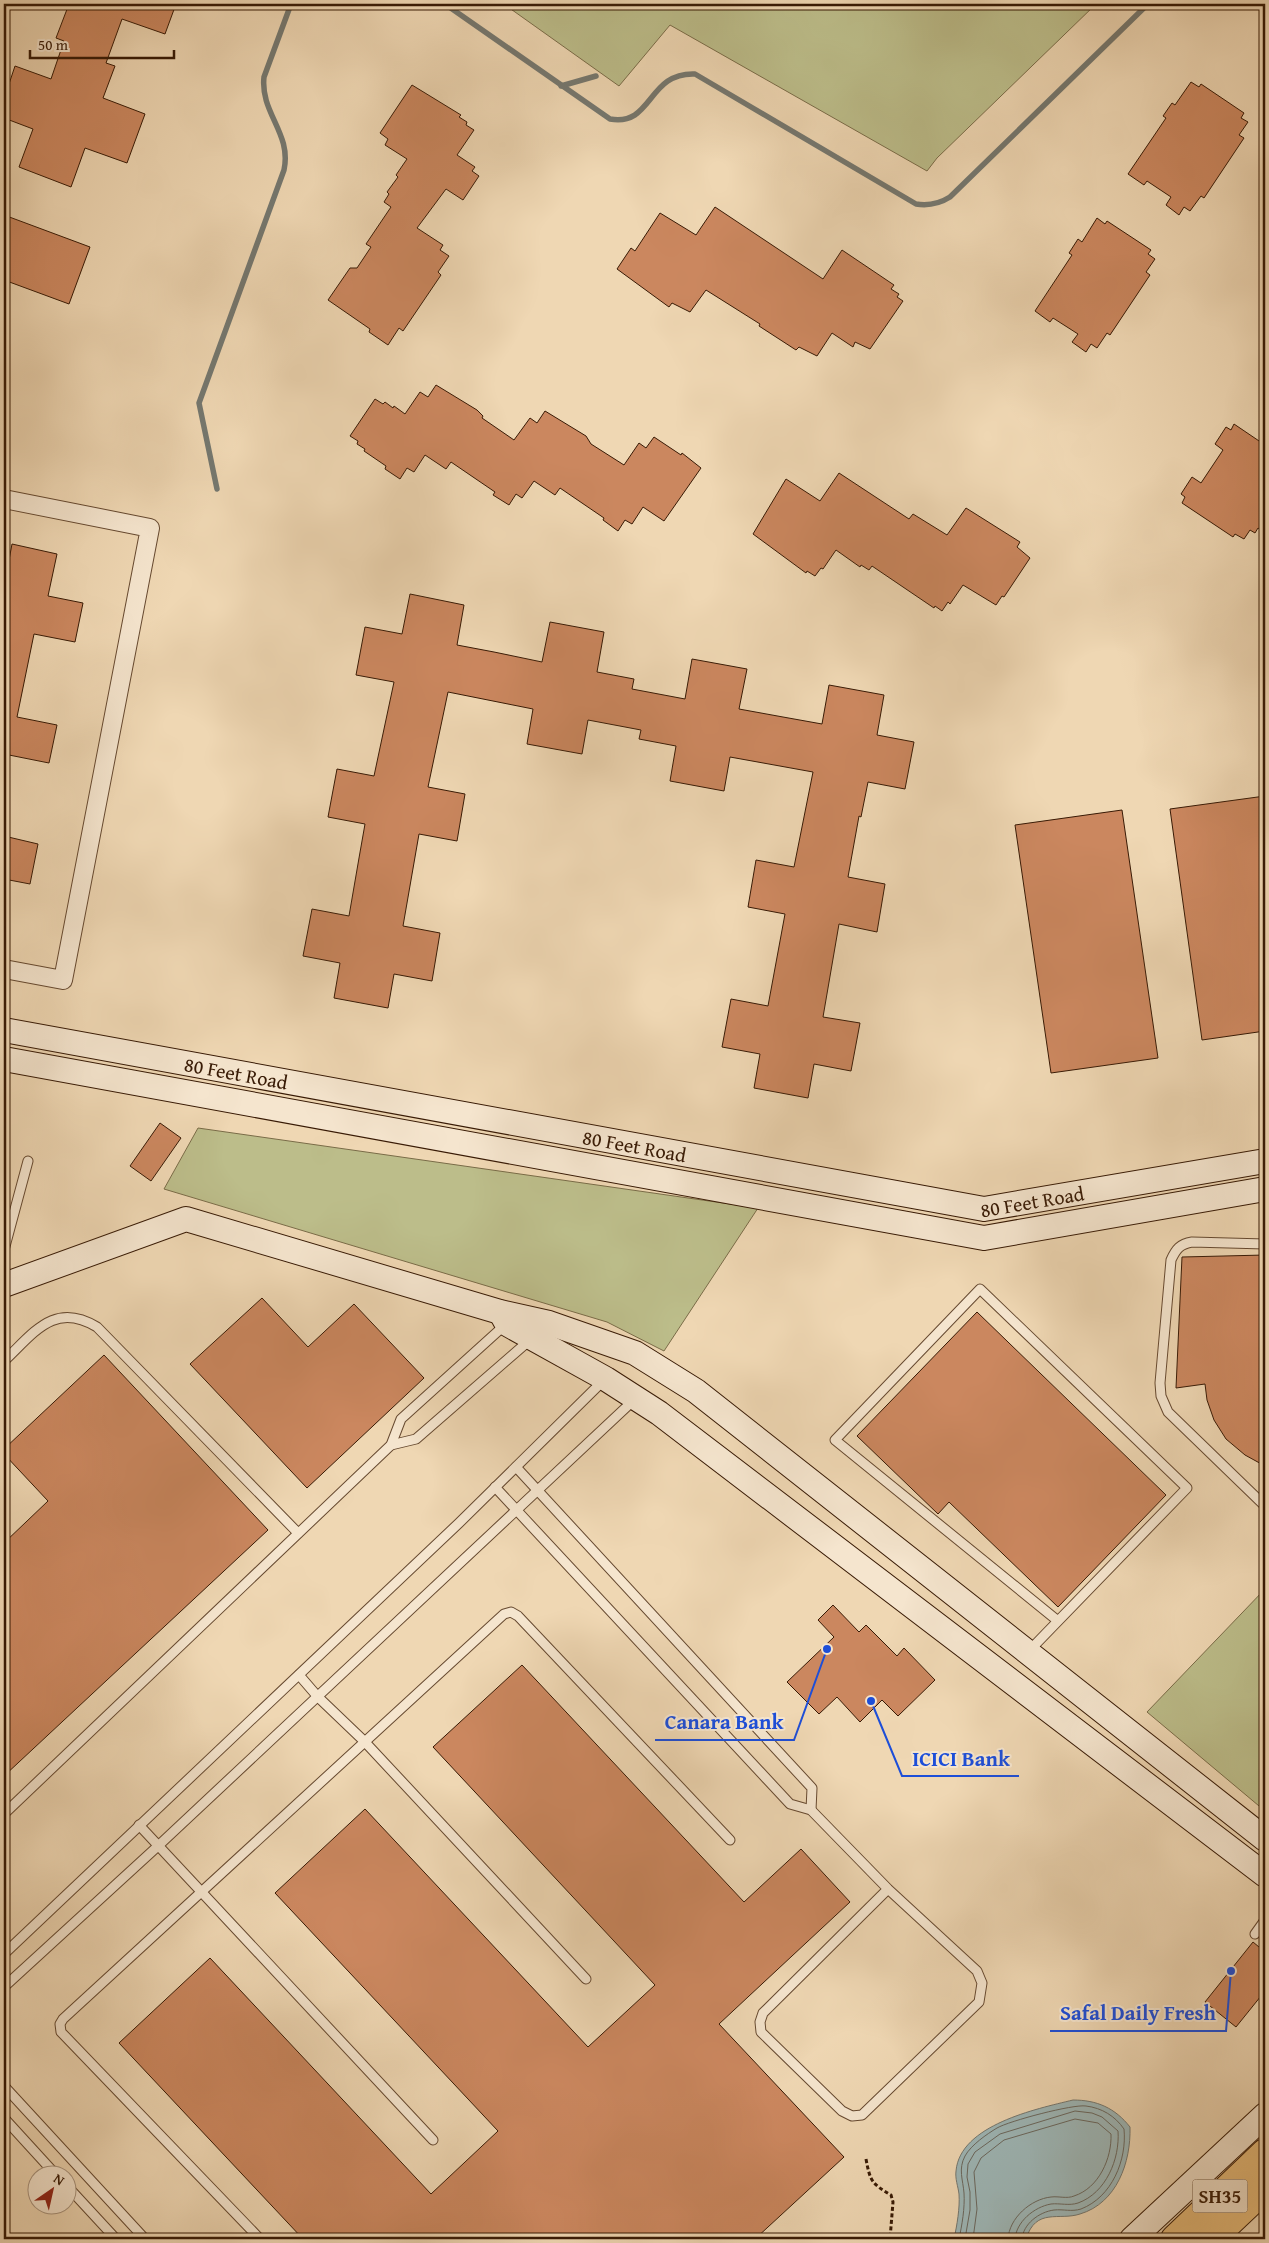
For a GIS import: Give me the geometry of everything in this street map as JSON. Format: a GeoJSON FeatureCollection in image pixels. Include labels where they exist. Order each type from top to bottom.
{"type":"FeatureCollection","features":[{"type":"Feature","properties":{"kind":"main road","name":"SH35"},"geometry":{"type":"LineString","coordinates":[[1175,2239],[1265,2153]]}},
{"type":"Feature","properties":{"kind":"main road","name":"SH35"},"geometry":{"type":"LineString","coordinates":[[1211,2239],[1265,2188]]}},
{"type":"Feature","properties":{"kind":"street"},"geometry":{"type":"LineString","coordinates":[[4,499],[150,528],[63,980],[4,969]]}},
{"type":"Feature","properties":{"kind":"street","name":"80 Feet Road"},"geometry":{"type":"LineString","coordinates":[[4,1030],[984,1209],[1265,1161]]}},
{"type":"Feature","properties":{"kind":"street","name":"80 Feet Road"},"geometry":{"type":"LineString","coordinates":[[4,1059],[984,1238],[1265,1189]]}},
{"type":"Feature","properties":{"kind":"street"},"geometry":{"type":"LineString","coordinates":[[4,1285],[186,1219],[503,1318],[549,1324],[636,1353],[696,1391],[1265,1838]]}},
{"type":"Feature","properties":{"kind":"street"},"geometry":{"type":"LineString","coordinates":[[503,1318],[532,1339],[606,1379],[659,1413],[1265,1874]]}},
{"type":"Feature","properties":{"kind":"street"},"geometry":{"type":"LineString","coordinates":[[1132,2239],[1265,2115]]}},
{"type":"Feature","properties":{"kind":"lane"},"geometry":{"type":"LineString","coordinates":[[4,1250],[28,1161]]}},
{"type":"Feature","properties":{"kind":"lane"},"geometry":{"type":"LineString","coordinates":[[1265,1244],[1192,1242],[1180,1246],[1175,1251],[1171,1260],[1160,1383],[1161,1396],[1168,1412],[1265,1506]]}},
{"type":"Feature","properties":{"kind":"lane"},"geometry":{"type":"LineString","coordinates":[[1028,1652],[1058,1621],[1186,1488],[980,1289],[835,1440],[1058,1621]]}},
{"type":"Feature","properties":{"kind":"lane"},"geometry":{"type":"LineString","coordinates":[[4,1361],[44,1323],[69,1316],[91,1323],[298,1533]]}},
{"type":"Feature","properties":{"kind":"lane"},"geometry":{"type":"LineString","coordinates":[[4,1814],[391,1445],[401,1419],[503,1318]]}},
{"type":"Feature","properties":{"kind":"lane"},"geometry":{"type":"LineString","coordinates":[[391,1445],[416,1439],[532,1339]]}},
{"type":"Feature","properties":{"kind":"lane"},"geometry":{"type":"LineString","coordinates":[[4,1954],[299,1676],[606,1379]]}},
{"type":"Feature","properties":{"kind":"lane"},"geometry":{"type":"LineString","coordinates":[[4,1987],[318,1697],[635,1399]]}},
{"type":"Feature","properties":{"kind":"lane"},"geometry":{"type":"LineString","coordinates":[[516,1466],[812,1788],[811,1810]]}},
{"type":"Feature","properties":{"kind":"lane"},"geometry":{"type":"LineString","coordinates":[[495,1487],[790,1804],[811,1810],[888,1889],[977,1971],[982,1983],[979,2002],[862,2115],[852,2116],[842,2111],[761,2032],[760,2022],[763,2013],[888,1889]]}},
{"type":"Feature","properties":{"kind":"lane"},"geometry":{"type":"LineString","coordinates":[[260,2239],[61,2032],[60,2024],[364,1741],[504,1614],[511,1612],[518,1616],[730,1840]]}},
{"type":"Feature","properties":{"kind":"lane"},"geometry":{"type":"LineString","coordinates":[[299,1676],[364,1741],[586,1979]]}},
{"type":"Feature","properties":{"kind":"lane"},"geometry":{"type":"LineString","coordinates":[[139,1825],[433,2140]]}},
{"type":"Feature","properties":{"kind":"lane"},"geometry":{"type":"LineString","coordinates":[[1255,1934],[1265,1920]]}},
{"type":"Feature","properties":{"kind":"lane"},"geometry":{"type":"LineString","coordinates":[[4,2086],[145,2239]]}},
{"type":"Feature","properties":{"kind":"lane"},"geometry":{"type":"LineString","coordinates":[[4,2118],[48,2166]]}},
{"type":"Feature","properties":{"kind":"lane"},"geometry":{"type":"LineString","coordinates":[[78,2198],[116,2239]]}},
{"type":"Feature","properties":{"kind":"path"},"geometry":{"type":"LineString","coordinates":[[866,2159],[869,2177],[873,2183],[891,2195],[893,2202],[890,2239]]}},
{"type":"Feature","properties":{"kind":"green space"},"geometry":{"type":"Polygon","coordinates":[[[512,4],[1096,4],[937,158],[927,171],[670,25],[619,86],[508,7],[512,4]]]}},
{"type":"Feature","properties":{"kind":"green space"},"geometry":{"type":"Polygon","coordinates":[[[198,1128],[758,1208],[664,1351],[607,1322],[164,1189],[198,1128]]]}},
{"type":"Feature","properties":{"kind":"green space"},"geometry":{"type":"Polygon","coordinates":[[[1265,1589],[1265,1811],[1147,1712],[1265,1589]]]}},
{"type":"Feature","properties":{"kind":"water"},"geometry":{"type":"Polygon","coordinates":[[[1073,2100],[1082,2100],[1105,2106],[1124,2120],[1130,2127],[1128,2154],[1124,2167],[1119,2180],[1104,2201],[1093,2209],[1080,2214],[1042,2219],[1030,2229],[1026,2239],[954,2239],[959,2205],[956,2171],[961,2155],[971,2142],[985,2131],[1021,2114],[1073,2100]]]}},
{"type":"Feature","properties":{"kind":"building"},"geometry":{"type":"Polygon","coordinates":[[[69,4],[176,4],[165,34],[122,19],[106,63],[115,66],[103,98],[145,114],[127,163],[85,148],[71,187],[19,167],[33,129],[4,118],[4,99],[15,66],[51,79],[64,41],[56,38],[69,4]]]}},
{"type":"Feature","properties":{"kind":"building"},"geometry":{"type":"Polygon","coordinates":[[[1191,82],[1199,87],[1201,84],[1244,113],[1241,118],[1248,122],[1239,135],[1244,138],[1204,198],[1201,196],[1190,211],[1184,207],[1179,215],[1166,205],[1171,197],[1147,181],[1144,185],[1128,174],[1166,118],[1163,116],[1172,103],[1175,105],[1191,82]]]}},
{"type":"Feature","properties":{"kind":"building"},"geometry":{"type":"Polygon","coordinates":[[[412,85],[461,115],[459,117],[474,130],[457,155],[475,167],[472,171],[479,176],[463,200],[446,189],[417,228],[443,245],[440,250],[449,256],[438,272],[441,275],[403,331],[399,328],[388,345],[369,332],[370,329],[328,300],[350,268],[357,268],[371,247],[366,244],[391,207],[384,202],[389,194],[387,192],[398,177],[396,175],[407,159],[385,145],[388,139],[380,133],[412,85]]]}},
{"type":"Feature","properties":{"kind":"building"},"geometry":{"type":"Polygon","coordinates":[[[715,207],[823,279],[842,250],[894,285],[891,289],[899,294],[897,297],[903,301],[870,349],[855,342],[853,347],[832,333],[817,356],[799,347],[796,350],[759,326],[760,324],[706,290],[690,312],[672,303],[669,307],[617,269],[631,248],[635,251],[660,213],[696,235],[715,207]]]}},
{"type":"Feature","properties":{"kind":"building"},"geometry":{"type":"Polygon","coordinates":[[[4,215],[90,247],[69,304],[4,280],[4,215]]]}},
{"type":"Feature","properties":{"kind":"building"},"geometry":{"type":"Polygon","coordinates":[[[1097,218],[1105,224],[1107,221],[1151,250],[1148,254],[1155,259],[1146,272],[1150,275],[1110,335],[1107,333],[1097,348],[1091,344],[1086,352],[1072,342],[1078,334],[1053,318],[1050,322],[1035,311],[1072,255],[1069,253],[1078,239],[1082,242],[1097,218]]]}},
{"type":"Feature","properties":{"kind":"building"},"geometry":{"type":"Polygon","coordinates":[[[436,385],[477,410],[483,416],[482,418],[514,440],[530,418],[537,423],[545,411],[586,436],[591,444],[624,465],[639,443],[646,448],[654,437],[681,455],[682,453],[701,468],[664,521],[643,507],[632,524],[625,520],[618,531],[603,520],[604,518],[560,488],[555,495],[534,481],[522,498],[516,494],[509,505],[493,495],[495,492],[451,462],[446,469],[425,455],[414,472],[407,468],[400,479],[385,469],[386,466],[364,451],[365,449],[357,444],[358,441],[350,436],[375,399],[383,404],[385,402],[393,408],[394,406],[405,414],[420,392],[428,397],[436,385]]]}},
{"type":"Feature","properties":{"kind":"building"},"geometry":{"type":"Polygon","coordinates":[[[1234,424],[1265,445],[1265,533],[1258,528],[1255,533],[1250,530],[1244,539],[1235,534],[1233,537],[1182,503],[1185,497],[1181,494],[1192,477],[1201,483],[1223,450],[1215,444],[1226,427],[1231,430],[1234,424]]]}},
{"type":"Feature","properties":{"kind":"building"},"geometry":{"type":"Polygon","coordinates":[[[839,473],[909,519],[913,514],[947,535],[966,508],[1020,542],[1017,547],[1030,558],[1004,597],[1002,596],[996,605],[963,585],[950,604],[948,602],[942,611],[935,606],[934,608],[872,566],[869,570],[861,565],[860,567],[836,550],[823,569],[821,568],[815,576],[807,571],[806,573],[753,534],[786,479],[820,501],[839,473]]]}},
{"type":"Feature","properties":{"kind":"building"},"geometry":{"type":"Polygon","coordinates":[[[12,544],[57,554],[48,596],[83,603],[75,642],[34,634],[17,717],[57,725],[49,763],[4,754],[4,587],[12,544]]]}},
{"type":"Feature","properties":{"kind":"building"},"geometry":{"type":"Polygon","coordinates":[[[410,594],[464,605],[457,645],[542,662],[550,622],[604,632],[597,672],[634,679],[632,689],[685,699],[692,659],[747,669],[739,709],[822,724],[829,685],[884,695],[877,735],[914,742],[905,789],[868,782],[861,817],[859,816],[848,877],[885,884],[877,932],[839,924],[823,1017],[860,1023],[851,1071],[814,1064],[808,1098],[754,1088],[760,1054],[722,1047],[731,999],[768,1006],[785,914],[748,907],[756,860],[794,867],[813,772],[730,757],[724,791],[670,781],[676,746],[639,739],[641,730],[588,720],[582,754],[527,744],[533,709],[448,692],[428,787],[465,794],[457,841],[419,834],[403,926],[440,933],[432,981],[394,974],[388,1008],[334,998],[340,963],[303,956],[312,909],[349,916],[365,824],[328,817],[337,769],[374,776],[394,682],[356,675],[365,627],[402,634],[410,594]]]}},
{"type":"Feature","properties":{"kind":"building"},"geometry":{"type":"Polygon","coordinates":[[[1265,796],[1265,1031],[1202,1040],[1170,809],[1265,796]]]}},
{"type":"Feature","properties":{"kind":"building"},"geometry":{"type":"Polygon","coordinates":[[[1122,810],[1158,1058],[1051,1073],[1015,825],[1122,810]]]}},
{"type":"Feature","properties":{"kind":"building"},"geometry":{"type":"Polygon","coordinates":[[[4,836],[38,844],[30,884],[4,879],[4,836]]]}},
{"type":"Feature","properties":{"kind":"building"},"geometry":{"type":"Polygon","coordinates":[[[160,1123],[181,1138],[151,1181],[130,1166],[160,1123]]]}},
{"type":"Feature","properties":{"kind":"building"},"geometry":{"type":"Polygon","coordinates":[[[1265,1255],[1265,1466],[1245,1455],[1226,1439],[1214,1420],[1207,1400],[1205,1384],[1176,1388],[1182,1257],[1265,1255]]]}},
{"type":"Feature","properties":{"kind":"building"},"geometry":{"type":"Polygon","coordinates":[[[262,1298],[308,1347],[354,1304],[424,1378],[307,1488],[190,1364],[262,1298]]]}},
{"type":"Feature","properties":{"kind":"building"},"geometry":{"type":"Polygon","coordinates":[[[977,1312],[1166,1495],[1058,1607],[949,1502],[938,1514],[857,1436],[977,1312]]]}},
{"type":"Feature","properties":{"kind":"building"},"geometry":{"type":"Polygon","coordinates":[[[104,1355],[268,1530],[4,1776],[4,1543],[48,1501],[4,1454],[4,1449],[104,1355]]]}},
{"type":"Feature","properties":{"kind":"building"},"geometry":{"type":"Polygon","coordinates":[[[833,1605],[859,1632],[866,1625],[897,1656],[904,1648],[935,1680],[898,1716],[882,1700],[860,1722],[837,1697],[819,1714],[787,1682],[834,1637],[818,1620],[833,1605]]]}},
{"type":"Feature","properties":{"kind":"building"},"geometry":{"type":"Polygon","coordinates":[[[522,1665],[744,1902],[801,1849],[850,1902],[719,2024],[844,2157],[755,2239],[303,2239],[119,2043],[210,1958],[431,2194],[498,2131],[275,1893],[365,1809],[588,2047],[655,1985],[433,1747],[522,1665]]]}},
{"type":"Feature","properties":{"kind":"building"},"geometry":{"type":"Polygon","coordinates":[[[1253,1942],[1265,1952],[1265,1991],[1236,2027],[1205,2002],[1253,1942]]]}},
{"type":"Feature","properties":{"kind":"waterway"},"geometry":{"type":"LineString","coordinates":[[217,489],[199,403],[284,170],[284,145],[267,102],[264,90],[264,77],[291,4]]}},
{"type":"Feature","properties":{"kind":"waterway"},"geometry":{"type":"LineString","coordinates":[[445,4],[610,119],[624,119],[635,115],[658,89],[668,81],[679,76],[695,74],[916,204],[925,205],[938,203],[950,197],[1148,4]]}},
{"type":"Feature","properties":{"kind":"waterway"},"geometry":{"type":"LineString","coordinates":[[561,86],[596,76]]}},
{"type":"Feature","properties":{"kind":"place","name":"Canara Bank"},"geometry":{"type":"Point","coordinates":[827,1649]}},
{"type":"Feature","properties":{"kind":"place","name":"ICICI Bank"},"geometry":{"type":"Point","coordinates":[871,1701]}},
{"type":"Feature","properties":{"kind":"place","name":"Safal Daily Fresh"},"geometry":{"type":"Point","coordinates":[1231,1971]}}]}
